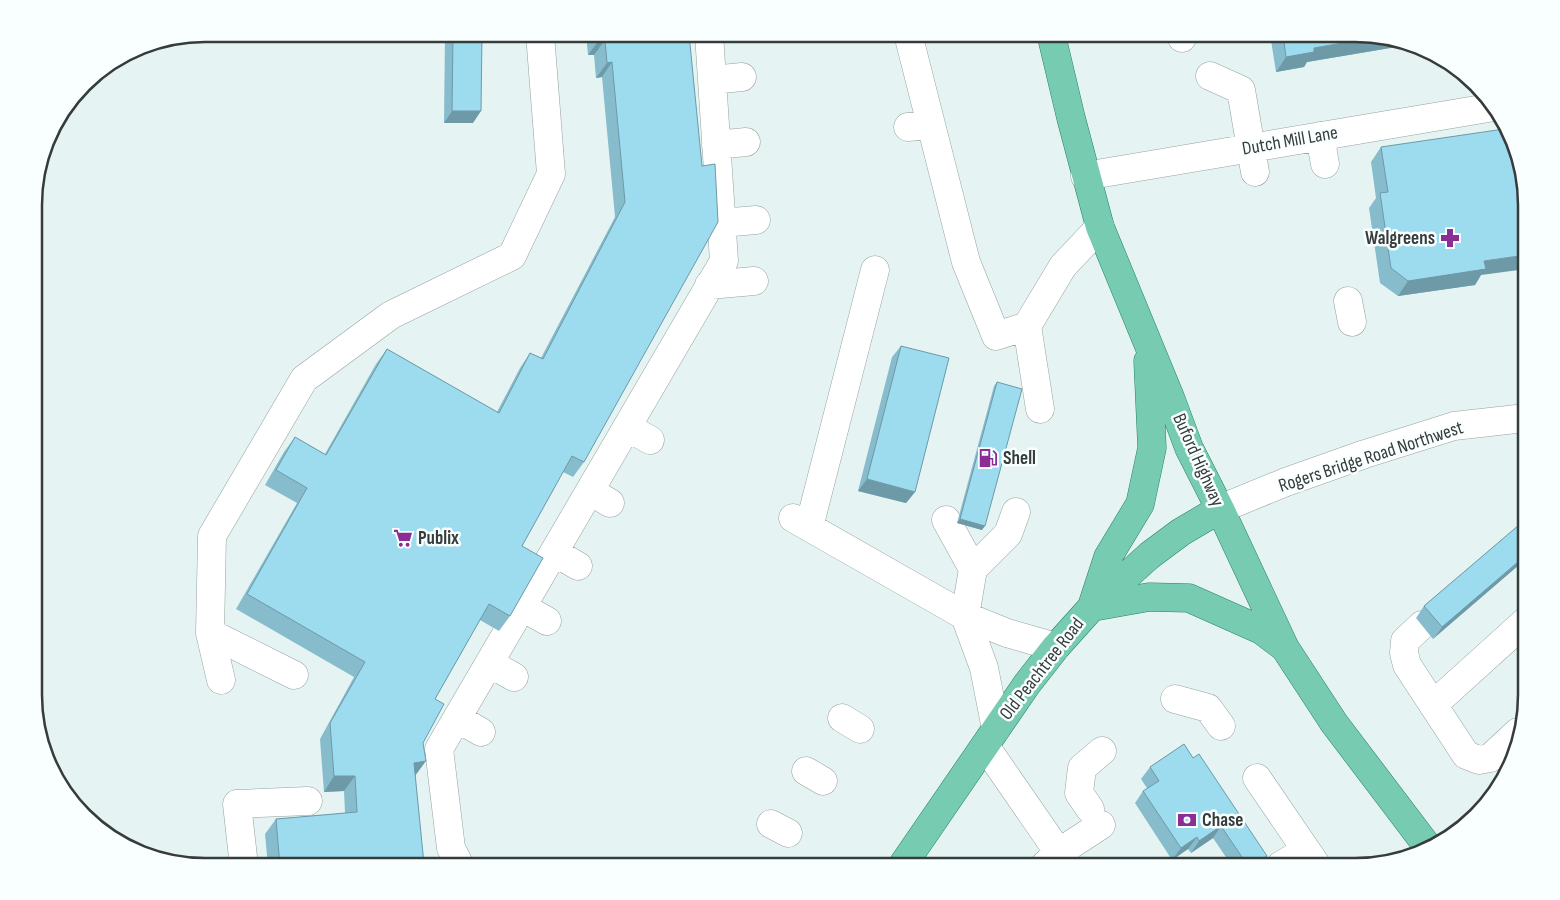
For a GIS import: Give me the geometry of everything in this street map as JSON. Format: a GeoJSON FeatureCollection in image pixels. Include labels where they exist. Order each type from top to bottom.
{"type":"FeatureCollection","features":[{"type":"Feature","properties":{"kind":"main road","name":"Buford Highway"},"geometry":{"type":"LineString","coordinates":[[1053,42],[1085,176],[1100,226],[1189,448],[1285,648],[1334,723],[1424,842]]}},
{"type":"Feature","properties":{"kind":"main road"},"geometry":{"type":"LineString","coordinates":[[1147,344],[1152,448],[1140,504],[1108,557],[1092,607],[1149,596],[1189,598],[1261,630],[1285,648]]}},
{"type":"Feature","properties":{"kind":"main road","name":"Old Peachtree Road"},"geometry":{"type":"LineString","coordinates":[[908,857],[1027,684],[1056,646],[1092,607],[1150,555],[1181,532],[1220,510]]}},
{"type":"Feature","properties":{"kind":"street"},"geometry":{"type":"LineString","coordinates":[[221,680],[210,632],[212,536],[304,379],[392,315],[512,256],[551,174],[541,42]]}},
{"type":"Feature","properties":{"kind":"street"},"geometry":{"type":"LineString","coordinates":[[456,858],[451,848],[453,795],[439,749],[554,552],[600,497],[638,433],[675,368],[708,303],[724,261],[710,42]]}},
{"type":"Feature","properties":{"kind":"street"},"geometry":{"type":"LineString","coordinates":[[907,42],[905,62],[919,126],[956,263],[996,336],[1027,326]]}},
{"type":"Feature","properties":{"kind":"street"},"geometry":{"type":"LineString","coordinates":[[1210,76],[1251,89],[1253,160]]}},
{"type":"Feature","properties":{"kind":"street"},"geometry":{"type":"LineString","coordinates":[[712,80],[742,77]]}},
{"type":"Feature","properties":{"kind":"street","name":"Dutch Mill Lane"},"geometry":{"type":"LineString","coordinates":[[1085,176],[1253,160],[1320,136],[1486,108]]}},
{"type":"Feature","properties":{"kind":"street"},"geometry":{"type":"LineString","coordinates":[[1320,136],[1325,164]]}},
{"type":"Feature","properties":{"kind":"street"},"geometry":{"type":"LineString","coordinates":[[716,146],[746,142]]}},
{"type":"Feature","properties":{"kind":"street"},"geometry":{"type":"LineString","coordinates":[[721,223],[756,220]]}},
{"type":"Feature","properties":{"kind":"street"},"geometry":{"type":"LineString","coordinates":[[1040,409],[1027,326],[1063,266],[1100,226]]}},
{"type":"Feature","properties":{"kind":"street"},"geometry":{"type":"LineString","coordinates":[[875,270],[835,383],[801,522],[965,616],[1007,633],[1056,646]]}},
{"type":"Feature","properties":{"kind":"street"},"geometry":{"type":"LineString","coordinates":[[708,303],[754,281]]}},
{"type":"Feature","properties":{"kind":"street","name":"Rogers Bridge Road Northwest"},"geometry":{"type":"LineString","coordinates":[[1220,510],[1286,482],[1365,454],[1454,426],[1517,419]]}},
{"type":"Feature","properties":{"kind":"street"},"geometry":{"type":"LineString","coordinates":[[1016,512],[1008,534],[973,569],[965,616],[984,668],[990,738],[1055,857]]}},
{"type":"Feature","properties":{"kind":"street"},"geometry":{"type":"LineString","coordinates":[[946,520],[973,569]]}},
{"type":"Feature","properties":{"kind":"street"},"geometry":{"type":"LineString","coordinates":[[554,552],[578,566]]}},
{"type":"Feature","properties":{"kind":"street"},"geometry":{"type":"LineString","coordinates":[[522,607],[547,621]]}},
{"type":"Feature","properties":{"kind":"street"},"geometry":{"type":"LineString","coordinates":[[1422,625],[1405,641],[1404,653],[1407,665],[1466,755],[1479,760],[1490,758],[1511,739]]}},
{"type":"Feature","properties":{"kind":"street"},"geometry":{"type":"LineString","coordinates":[[1433,705],[1517,629]]}},
{"type":"Feature","properties":{"kind":"street"},"geometry":{"type":"LineString","coordinates":[[210,632],[294,675]]}},
{"type":"Feature","properties":{"kind":"street"},"geometry":{"type":"LineString","coordinates":[[489,663],[514,677]]}},
{"type":"Feature","properties":{"kind":"street"},"geometry":{"type":"LineString","coordinates":[[1174,700],[1208,708],[1221,726]]}},
{"type":"Feature","properties":{"kind":"street"},"geometry":{"type":"LineString","coordinates":[[457,718],[481,732]]}},
{"type":"Feature","properties":{"kind":"street"},"geometry":{"type":"LineString","coordinates":[[1060,857],[1095,817],[1079,793],[1082,768],[1102,751]]}},
{"type":"Feature","properties":{"kind":"street"},"geometry":{"type":"LineString","coordinates":[[1257,778],[1310,857]]}},
{"type":"Feature","properties":{"kind":"street"},"geometry":{"type":"LineString","coordinates":[[243,858],[237,804],[308,801]]}},
{"type":"Feature","properties":{"kind":"building"},"geometry":{"type":"Polygon","coordinates":[[[453,42],[482,42],[481,111],[452,111],[453,42]]]}},
{"type":"Feature","properties":{"kind":"building"},"geometry":{"type":"Polygon","coordinates":[[[605,42],[690,42],[702,166],[715,164],[718,222],[584,462],[572,456],[522,546],[543,558],[510,616],[489,604],[435,699],[444,704],[423,743],[426,761],[414,763],[423,858],[279,858],[276,819],[357,812],[355,776],[334,776],[330,723],[365,662],[247,594],[307,488],[276,470],[295,437],[326,455],[387,349],[499,413],[530,353],[543,359],[625,202],[612,62],[607,63],[605,42]]]}},
{"type":"Feature","properties":{"kind":"building"},"geometry":{"type":"Polygon","coordinates":[[[1284,42],[1348,42],[1314,48],[1314,52],[1286,57],[1284,42]]]}},
{"type":"Feature","properties":{"kind":"building","name":"Walgreens"},"geometry":{"type":"Polygon","coordinates":[[[1499,130],[1509,153],[1517,195],[1517,256],[1484,261],[1486,269],[1408,281],[1391,268],[1380,193],[1388,192],[1381,147],[1499,130]]]}},
{"type":"Feature","properties":{"kind":"building"},"geometry":{"type":"Polygon","coordinates":[[[901,346],[949,358],[915,492],[867,479],[901,346]]]}},
{"type":"Feature","properties":{"kind":"building","name":"Shell"},"geometry":{"type":"Polygon","coordinates":[[[997,382],[1022,389],[985,526],[960,519],[997,382]]]}},
{"type":"Feature","properties":{"kind":"building"},"geometry":{"type":"Polygon","coordinates":[[[1517,527],[1517,563],[1442,627],[1424,606],[1517,527]]]}},
{"type":"Feature","properties":{"kind":"building","name":"Chase"},"geometry":{"type":"Polygon","coordinates":[[[1184,744],[1193,758],[1199,754],[1267,856],[1242,857],[1221,826],[1199,841],[1197,837],[1181,848],[1143,791],[1159,781],[1150,767],[1184,744]]]}},
{"type":"Feature","properties":{"kind":"place","name":"Walgreens"},"geometry":{"type":"Point","coordinates":[1450,238]}},
{"type":"Feature","properties":{"kind":"place","name":"Shell"},"geometry":{"type":"Point","coordinates":[988,458]}},
{"type":"Feature","properties":{"kind":"place","name":"Publix"},"geometry":{"type":"Point","coordinates":[403,538]}},
{"type":"Feature","properties":{"kind":"place","name":"Chase"},"geometry":{"type":"Point","coordinates":[1187,820]}}]}
